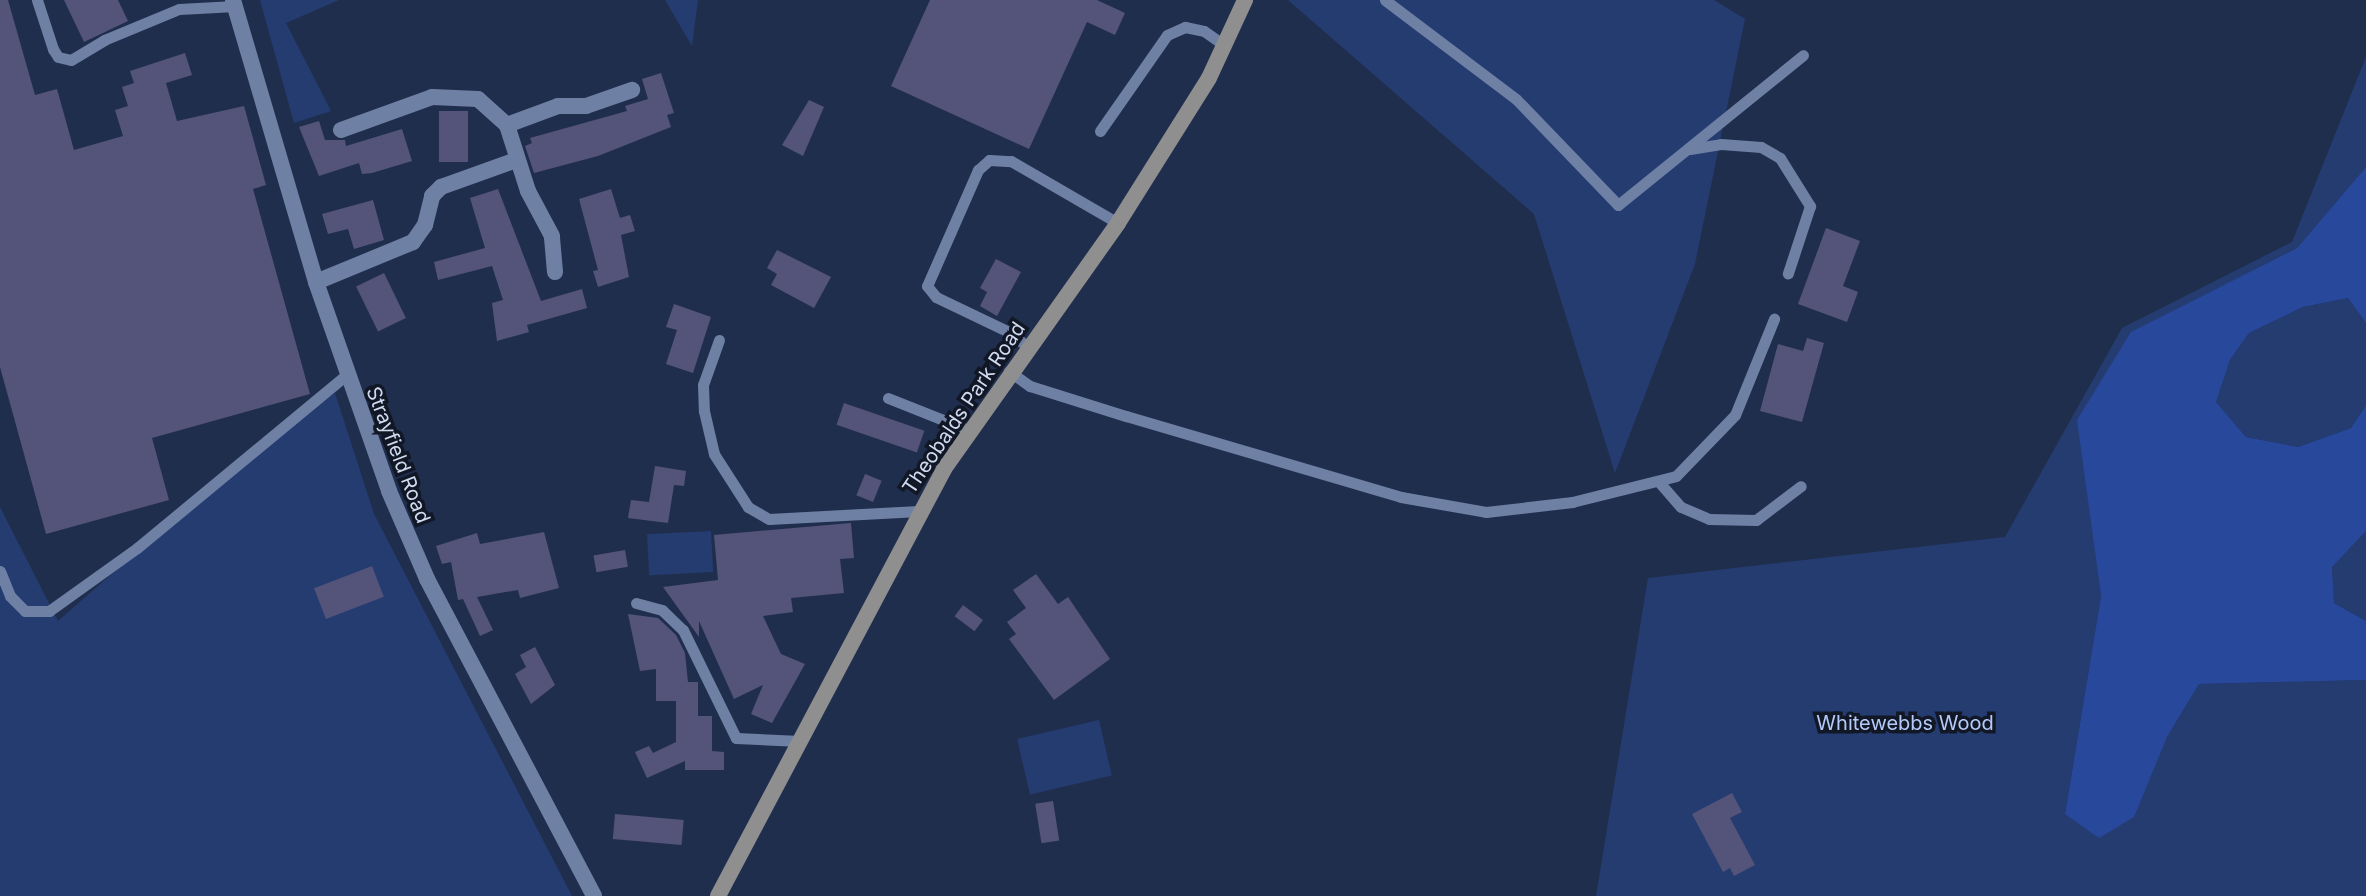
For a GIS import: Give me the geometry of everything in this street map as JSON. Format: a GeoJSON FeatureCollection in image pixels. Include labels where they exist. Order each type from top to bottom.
{"type":"FeatureCollection","features":[{"type":"Feature","properties":{"kind":"street","name":"Theobalds Park Road"},"geometry":{"type":"LineString","coordinates":[[718,896],[919,511],[1009,371],[1118,223],[1224,45],[1245,0]]}},
{"type":"Feature","properties":{"kind":"street","name":"Strayfield Road"},"geometry":{"type":"LineString","coordinates":[[234,3],[346,375],[427,579],[594,896]]}},
{"type":"Feature","properties":{"kind":"street"},"geometry":{"type":"LineString","coordinates":[[507,125],[558,106],[586,106],[632,90]]}},
{"type":"Feature","properties":{"kind":"street"},"geometry":{"type":"LineString","coordinates":[[341,130],[432,97],[478,99],[507,125],[516,160],[552,236],[555,272]]}},
{"type":"Feature","properties":{"kind":"street"},"geometry":{"type":"LineString","coordinates":[[316,282],[413,242],[425,225],[432,196],[441,187],[516,160]]}},
{"type":"Feature","properties":{"kind":"lane"},"geometry":{"type":"LineString","coordinates":[[37,0],[53,49],[58,57],[71,60],[104,40],[179,9],[234,3]]}},
{"type":"Feature","properties":{"kind":"lane"},"geometry":{"type":"LineString","coordinates":[[166,0],[179,9]]}},
{"type":"Feature","properties":{"kind":"lane"},"geometry":{"type":"LineString","coordinates":[[1385,0],[1516,99],[1618,205],[1803,55]]}},
{"type":"Feature","properties":{"kind":"lane"},"geometry":{"type":"LineString","coordinates":[[1100,131],[1167,35],[1185,27],[1204,31],[1224,45]]}},
{"type":"Feature","properties":{"kind":"lane"},"geometry":{"type":"LineString","coordinates":[[1690,149],[1721,144],[1761,147],[1780,158],[1810,206],[1788,273]]}},
{"type":"Feature","properties":{"kind":"lane"},"geometry":{"type":"LineString","coordinates":[[1028,347],[1009,332],[936,297],[927,286],[927,277],[978,170],[989,160],[1011,161],[1118,223]]}},
{"type":"Feature","properties":{"kind":"lane"},"geometry":{"type":"LineString","coordinates":[[1009,371],[1030,386],[1401,497],[1486,512],[1572,502],[1676,476],[1735,415],[1774,319]]}},
{"type":"Feature","properties":{"kind":"lane"},"geometry":{"type":"LineString","coordinates":[[719,340],[703,385],[704,411],[714,454],[748,507],[769,519],[919,511]]}},
{"type":"Feature","properties":{"kind":"lane"},"geometry":{"type":"LineString","coordinates":[[0,571],[10,596],[25,611],[49,611],[137,548],[346,375]]}},
{"type":"Feature","properties":{"kind":"lane"},"geometry":{"type":"LineString","coordinates":[[888,398],[969,430]]}},
{"type":"Feature","properties":{"kind":"lane"},"geometry":{"type":"LineString","coordinates":[[1659,482],[1681,507],[1709,519],[1756,520],[1801,486]]}},
{"type":"Feature","properties":{"kind":"lane"},"geometry":{"type":"LineString","coordinates":[[636,603],[662,610],[683,630],[736,738],[800,741]]}},
{"type":"Feature","properties":{"kind":"green space"},"geometry":{"type":"Polygon","coordinates":[[[260,0],[339,0],[286,23],[331,111],[294,123],[260,0]]]}},
{"type":"Feature","properties":{"kind":"green space"},"geometry":{"type":"Polygon","coordinates":[[[665,0],[698,0],[692,46],[665,0]]]}},
{"type":"Feature","properties":{"kind":"green space"},"geometry":{"type":"Polygon","coordinates":[[[1288,0],[1714,0],[1745,19],[1695,264],[1615,473],[1534,214],[1288,0]]]}},
{"type":"Feature","properties":{"kind":"green space","name":"Whitewebbs Wood"},"geometry":{"type":"Polygon","coordinates":[[[2366,57],[2366,167],[2297,248],[2132,332],[2078,420],[2101,596],[2065,814],[2167,737],[2199,684],[2366,680],[2366,896],[1596,896],[1648,578],[2005,537],[2122,328],[2292,242],[2366,57]],[[1742,812],[1693,815],[1723,871],[1730,868],[1730,818],[1742,812]]]}},
{"type":"Feature","properties":{"kind":"green space"},"geometry":{"type":"Polygon","coordinates":[[[2348,298],[2366,323],[2366,405],[2351,428],[2298,447],[2246,437],[2216,402],[2230,360],[2249,333],[2303,307],[2348,298]]]}},
{"type":"Feature","properties":{"kind":"green space"},"geometry":{"type":"Polygon","coordinates":[[[335,393],[374,514],[572,896],[0,896],[0,507],[58,621],[235,466],[335,393]]]}},
{"type":"Feature","properties":{"kind":"green space"},"geometry":{"type":"Polygon","coordinates":[[[711,531],[713,572],[649,575],[647,534],[711,531]]]}},
{"type":"Feature","properties":{"kind":"green space"},"geometry":{"type":"Polygon","coordinates":[[[2366,531],[2366,621],[2334,603],[2332,566],[2366,531]]]}},
{"type":"Feature","properties":{"kind":"green space"},"geometry":{"type":"Polygon","coordinates":[[[1099,720],[1112,776],[1030,794],[1017,739],[1099,720]]]}},
{"type":"Feature","properties":{"kind":"shaded area"},"geometry":{"type":"Polygon","coordinates":[[[2366,167],[2366,323],[2348,298],[2303,307],[2249,333],[2230,360],[2216,402],[2246,437],[2298,447],[2351,428],[2366,405],[2366,531],[2332,567],[2334,603],[2366,621],[2366,680],[2199,684],[2167,737],[2134,817],[2099,838],[2065,814],[2101,596],[2077,420],[2131,332],[2297,248],[2366,167]]]}},
{"type":"Feature","properties":{"kind":"building"},"geometry":{"type":"Polygon","coordinates":[[[0,0],[8,0],[35,95],[57,89],[74,150],[123,136],[115,110],[128,106],[122,87],[134,83],[130,71],[185,53],[192,75],[166,83],[177,121],[244,106],[266,185],[253,189],[310,394],[152,438],[169,500],[46,534],[0,367],[0,0]]]}},
{"type":"Feature","properties":{"kind":"building"},"geometry":{"type":"Polygon","coordinates":[[[64,0],[118,0],[128,21],[84,42],[64,0]]]}},
{"type":"Feature","properties":{"kind":"building"},"geometry":{"type":"Polygon","coordinates":[[[930,0],[1097,0],[1125,13],[1115,35],[1087,22],[1029,149],[891,86],[930,0]]]}},
{"type":"Feature","properties":{"kind":"building"},"geometry":{"type":"Polygon","coordinates":[[[661,73],[674,113],[667,115],[671,127],[598,156],[534,173],[525,146],[532,143],[530,138],[627,111],[625,106],[648,99],[642,79],[661,73]]]}},
{"type":"Feature","properties":{"kind":"building"},"geometry":{"type":"Polygon","coordinates":[[[809,100],[824,107],[803,156],[782,145],[809,100]]]}},
{"type":"Feature","properties":{"kind":"building"},"geometry":{"type":"Polygon","coordinates":[[[439,111],[468,111],[468,162],[439,162],[439,111]]]}},
{"type":"Feature","properties":{"kind":"building"},"geometry":{"type":"Polygon","coordinates":[[[319,121],[325,140],[345,140],[346,146],[402,129],[412,161],[362,174],[359,163],[319,176],[299,127],[319,121]]]}},
{"type":"Feature","properties":{"kind":"building"},"geometry":{"type":"Polygon","coordinates":[[[498,189],[541,301],[582,289],[587,308],[527,325],[529,332],[497,341],[492,303],[503,300],[492,266],[438,280],[434,262],[485,248],[470,198],[498,189]]]}},
{"type":"Feature","properties":{"kind":"building"},"geometry":{"type":"Polygon","coordinates":[[[611,189],[620,218],[630,215],[635,231],[621,235],[629,277],[598,287],[593,271],[598,270],[579,199],[611,189]]]}},
{"type":"Feature","properties":{"kind":"building"},"geometry":{"type":"Polygon","coordinates":[[[373,200],[384,240],[354,249],[348,229],[328,234],[322,214],[373,200]]]}},
{"type":"Feature","properties":{"kind":"building"},"geometry":{"type":"Polygon","coordinates":[[[1826,228],[1860,241],[1843,286],[1858,292],[1847,322],[1798,304],[1826,228]]]}},
{"type":"Feature","properties":{"kind":"building"},"geometry":{"type":"Polygon","coordinates":[[[777,250],[831,277],[814,308],[771,285],[777,274],[767,268],[777,250]]]}},
{"type":"Feature","properties":{"kind":"building"},"geometry":{"type":"Polygon","coordinates":[[[996,259],[1021,272],[997,316],[980,306],[987,292],[980,288],[996,259]]]}},
{"type":"Feature","properties":{"kind":"building"},"geometry":{"type":"Polygon","coordinates":[[[384,273],[406,318],[378,332],[356,287],[384,273]]]}},
{"type":"Feature","properties":{"kind":"building"},"geometry":{"type":"Polygon","coordinates":[[[674,304],[711,317],[693,373],[666,364],[677,330],[666,327],[674,304]]]}},
{"type":"Feature","properties":{"kind":"building"},"geometry":{"type":"Polygon","coordinates":[[[1807,338],[1824,343],[1802,422],[1760,411],[1778,344],[1803,351],[1807,338]]]}},
{"type":"Feature","properties":{"kind":"building"},"geometry":{"type":"Polygon","coordinates":[[[844,403],[924,431],[917,452],[837,425],[844,403]]]}},
{"type":"Feature","properties":{"kind":"building"},"geometry":{"type":"Polygon","coordinates":[[[655,466],[686,471],[684,486],[674,485],[668,523],[628,518],[631,500],[649,502],[655,466]]]}},
{"type":"Feature","properties":{"kind":"building"},"geometry":{"type":"Polygon","coordinates":[[[865,474],[882,481],[873,502],[856,495],[865,474]]]}},
{"type":"Feature","properties":{"kind":"building"},"geometry":{"type":"Polygon","coordinates":[[[851,523],[854,558],[840,559],[844,593],[791,598],[793,612],[763,616],[781,654],[805,664],[772,723],[751,714],[763,685],[734,699],[699,621],[699,637],[663,587],[718,580],[714,535],[851,523]]]}},
{"type":"Feature","properties":{"kind":"building"},"geometry":{"type":"Polygon","coordinates":[[[544,532],[559,588],[520,598],[518,590],[477,597],[493,630],[480,636],[463,599],[458,600],[451,562],[442,564],[436,546],[477,533],[480,544],[544,532]]]}},
{"type":"Feature","properties":{"kind":"building"},"geometry":{"type":"Polygon","coordinates":[[[625,550],[628,567],[596,572],[593,556],[625,550]]]}},
{"type":"Feature","properties":{"kind":"building"},"geometry":{"type":"Polygon","coordinates":[[[372,566],[384,597],[326,619],[314,588],[372,566]]]}},
{"type":"Feature","properties":{"kind":"building"},"geometry":{"type":"Polygon","coordinates":[[[1036,574],[1058,604],[1068,597],[1110,659],[1054,700],[1009,639],[1016,634],[1007,622],[1026,608],[1013,590],[1036,574]]]}},
{"type":"Feature","properties":{"kind":"building"},"geometry":{"type":"Polygon","coordinates":[[[963,605],[983,620],[975,631],[955,616],[963,605]]]}},
{"type":"Feature","properties":{"kind":"building"},"geometry":{"type":"Polygon","coordinates":[[[628,614],[658,618],[676,635],[685,653],[688,682],[698,682],[698,716],[712,716],[712,751],[724,752],[724,770],[685,770],[685,761],[647,778],[635,752],[649,746],[653,753],[676,742],[676,701],[656,701],[656,669],[640,671],[628,614]]]}},
{"type":"Feature","properties":{"kind":"building"},"geometry":{"type":"Polygon","coordinates":[[[535,647],[555,685],[531,704],[515,674],[526,667],[520,655],[535,647]]]}},
{"type":"Feature","properties":{"kind":"building"},"geometry":{"type":"Polygon","coordinates":[[[1732,793],[1742,812],[1730,818],[1755,865],[1734,876],[1730,868],[1723,872],[1692,814],[1732,793]]]}},
{"type":"Feature","properties":{"kind":"building"},"geometry":{"type":"Polygon","coordinates":[[[1053,801],[1059,841],[1041,843],[1035,804],[1053,801]]]}},
{"type":"Feature","properties":{"kind":"building"},"geometry":{"type":"Polygon","coordinates":[[[615,814],[684,820],[682,845],[613,839],[615,814]]]}}]}
